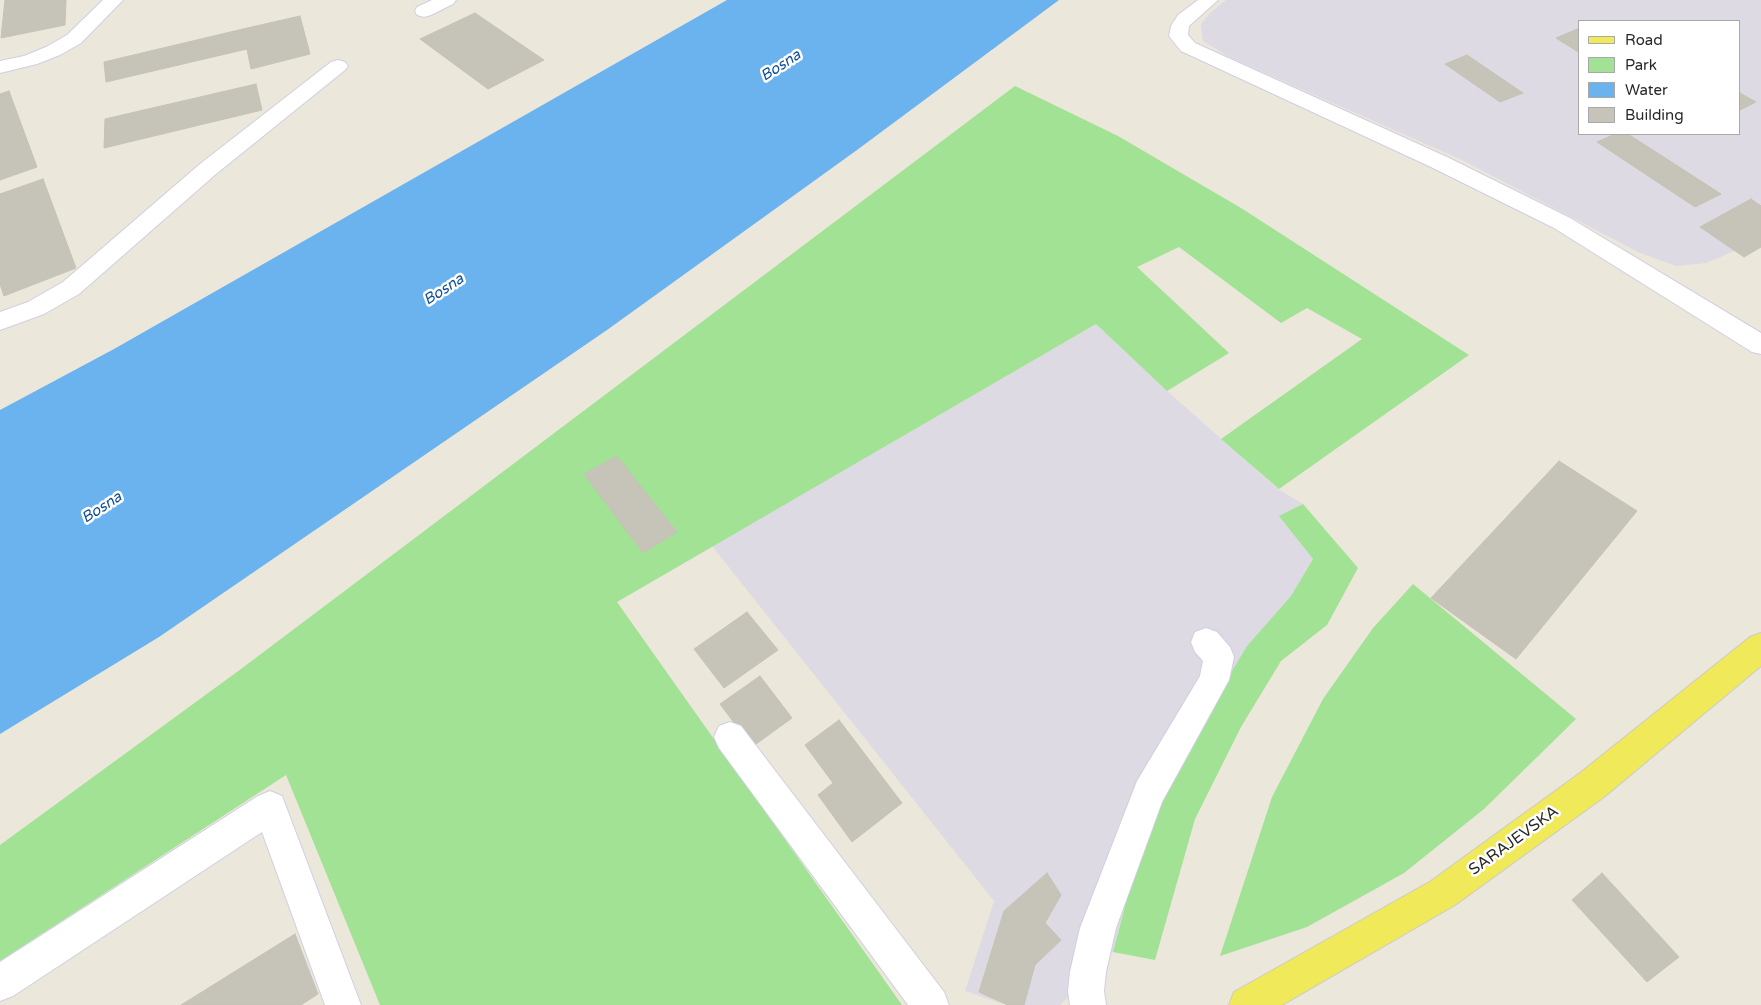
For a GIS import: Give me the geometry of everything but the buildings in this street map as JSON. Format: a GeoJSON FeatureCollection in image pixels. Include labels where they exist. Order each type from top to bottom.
{"type":"FeatureCollection","features":[{"type":"Feature","properties":{"kind":"main road","name":"SARAJEVSKA"},"geometry":{"type":"LineString","coordinates":[[1247,1005],[1443,894],[1592,785],[1761,647]]}},
{"type":"Feature","properties":{"kind":"street"},"geometry":{"type":"LineString","coordinates":[[87,0],[87,27]]}},
{"type":"Feature","properties":{"kind":"street"},"geometry":{"type":"LineString","coordinates":[[0,67],[30,60],[53,51],[74,39],[114,0]]}},
{"type":"Feature","properties":{"kind":"street"},"geometry":{"type":"LineString","coordinates":[[424,11],[447,0]]}},
{"type":"Feature","properties":{"kind":"street"},"geometry":{"type":"LineString","coordinates":[[1209,0],[1180,26],[1178,36],[1188,47],[1439,162],[1562,223],[1761,345]]}},
{"type":"Feature","properties":{"kind":"street"},"geometry":{"type":"LineString","coordinates":[[0,321],[36,308],[71,288],[208,169],[338,66]]}},
{"type":"Feature","properties":{"kind":"street"},"geometry":{"type":"LineString","coordinates":[[1088,1005],[1086,991],[1088,972],[1098,928],[1148,793],[1214,680],[1219,657],[1206,642]]}},
{"type":"Feature","properties":{"kind":"street"},"geometry":{"type":"LineString","coordinates":[[730,737],[931,1005]]}},
{"type":"Feature","properties":{"kind":"street"},"geometry":{"type":"LineString","coordinates":[[0,983],[270,808],[343,1005]]}},
{"type":"Feature","properties":{"kind":"shaded area"},"geometry":{"type":"Polygon","coordinates":[[[1226,0],[1761,0],[1761,239],[1707,263],[1676,266],[1640,253],[1462,160],[1231,58],[1203,41],[1201,24],[1210,13],[1226,0]]]}},
{"type":"Feature","properties":{"kind":"shaded area"},"geometry":{"type":"Polygon","coordinates":[[[1096,324],[1167,391],[1278,489],[1303,504],[1280,516],[1313,559],[1291,596],[1247,646],[1142,842],[1113,952],[1060,1005],[1006,1005],[965,991],[994,901],[712,546],[1096,324]]]}},
{"type":"Feature","properties":{"kind":"green space"},"geometry":{"type":"Polygon","coordinates":[[[1015,86],[1118,136],[1241,208],[1469,355],[1279,489],[1221,439],[1362,339],[1307,308],[1281,323],[1179,247],[1137,267],[1229,353],[1167,391],[1096,324],[617,602],[902,1005],[380,1005],[286,775],[0,961],[0,845],[241,669],[1015,86]]]}},
{"type":"Feature","properties":{"kind":"green space"},"geometry":{"type":"Polygon","coordinates":[[[1303,504],[1358,568],[1327,625],[1281,661],[1241,727],[1195,819],[1155,960],[1113,952],[1142,842],[1181,765],[1216,698],[1247,646],[1291,596],[1313,559],[1279,516],[1303,504]]]}},
{"type":"Feature","properties":{"kind":"green space"},"geometry":{"type":"Polygon","coordinates":[[[1413,584],[1576,719],[1484,809],[1404,873],[1307,927],[1220,956],[1272,797],[1323,699],[1373,628],[1413,584]]]}},
{"type":"Feature","properties":{"kind":"water","name":"Bosna"},"geometry":{"type":"Polygon","coordinates":[[[727,0],[1059,0],[857,150],[607,330],[159,637],[0,734],[0,410],[114,349],[727,0]]]}}]}
